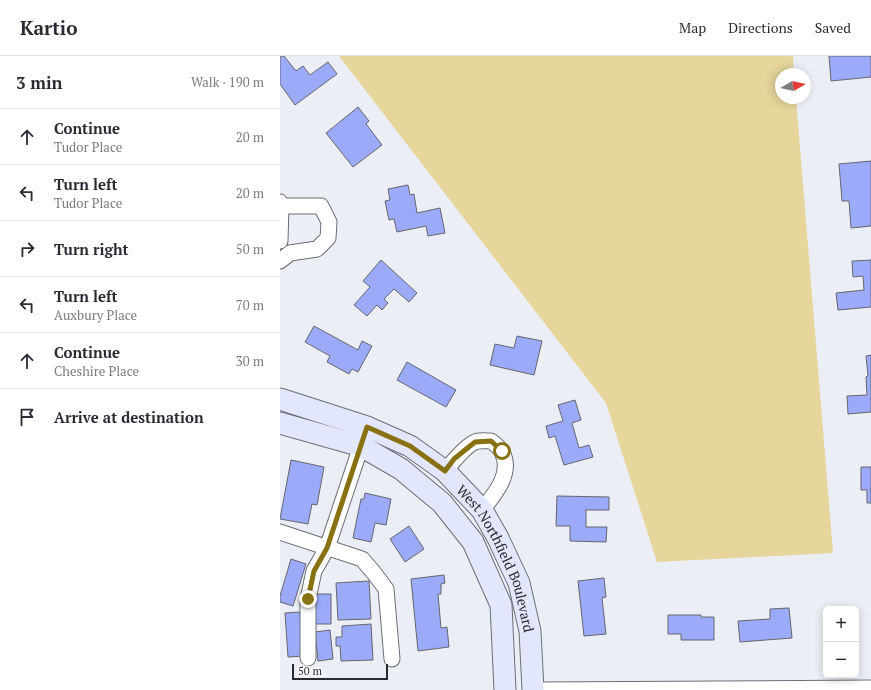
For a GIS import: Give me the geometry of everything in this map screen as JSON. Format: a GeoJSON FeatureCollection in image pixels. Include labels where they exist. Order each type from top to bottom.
{"type":"FeatureCollection","features":[{"type":"Feature","properties":{"kind":"main road","name":"West Northfield Boulevard"},"geometry":{"type":"LineString","coordinates":[[280,399],[367,427],[410,446],[445,471],[482,510],[498,538],[519,583],[530,631],[533,690]]}},
{"type":"Feature","properties":{"kind":"main road","name":"West Northfield Boulevard"},"geometry":{"type":"LineString","coordinates":[[280,423],[361,446],[401,469],[442,504],[473,542],[501,605],[505,690]]}},
{"type":"Feature","properties":{"kind":"street"},"geometry":{"type":"LineString","coordinates":[[280,241],[281,204],[321,206],[329,222],[328,238],[316,249],[290,253],[280,261]]}},
{"type":"Feature","properties":{"kind":"street"},"geometry":{"type":"LineString","coordinates":[[308,658],[308,599],[314,571],[327,548],[367,427]]}},
{"type":"Feature","properties":{"kind":"street"},"geometry":{"type":"LineString","coordinates":[[445,471],[454,459],[475,442],[491,441],[502,451],[506,466],[503,480],[494,495],[482,510]]}},
{"type":"Feature","properties":{"kind":"street"},"geometry":{"type":"LineString","coordinates":[[280,532],[362,559],[386,589],[392,660]]}},
{"type":"Feature","properties":{"kind":"street"},"geometry":{"type":"LineString","coordinates":[[538,690],[871,688]]}},
{"type":"Feature","properties":{"kind":"shaded area"},"geometry":{"type":"Polygon","coordinates":[[[339,56],[793,56],[794,68],[775,68],[775,104],[796,104],[833,553],[657,562],[606,403],[339,56]]]}},
{"type":"Feature","properties":{"kind":"building"},"geometry":{"type":"Polygon","coordinates":[[[284,56],[296,71],[303,66],[310,75],[328,62],[337,74],[295,105],[280,84],[280,57],[284,56]]]}},
{"type":"Feature","properties":{"kind":"building"},"geometry":{"type":"Polygon","coordinates":[[[829,56],[871,56],[871,77],[831,81],[829,56]]]}},
{"type":"Feature","properties":{"kind":"building"},"geometry":{"type":"Polygon","coordinates":[[[358,107],[369,121],[366,124],[382,145],[353,167],[326,133],[358,107]]]}},
{"type":"Feature","properties":{"kind":"building"},"geometry":{"type":"Polygon","coordinates":[[[871,161],[871,226],[851,228],[849,201],[842,201],[839,164],[871,161]]]}},
{"type":"Feature","properties":{"kind":"building"},"geometry":{"type":"Polygon","coordinates":[[[408,185],[410,195],[414,194],[417,213],[440,208],[445,233],[428,236],[426,226],[397,232],[394,219],[389,220],[385,201],[390,200],[388,189],[408,185]]]}},
{"type":"Feature","properties":{"kind":"building"},"geometry":{"type":"Polygon","coordinates":[[[381,260],[417,293],[409,302],[394,289],[384,299],[388,303],[382,310],[377,305],[367,316],[354,305],[370,287],[363,281],[381,260]]]}},
{"type":"Feature","properties":{"kind":"building"},"geometry":{"type":"Polygon","coordinates":[[[871,260],[871,307],[838,310],[836,293],[864,290],[863,276],[853,277],[852,261],[871,260]]]}},
{"type":"Feature","properties":{"kind":"building"},"geometry":{"type":"Polygon","coordinates":[[[314,326],[358,350],[362,341],[372,346],[358,372],[352,369],[349,374],[327,362],[330,356],[305,342],[314,326]]]}},
{"type":"Feature","properties":{"kind":"building"},"geometry":{"type":"Polygon","coordinates":[[[517,336],[542,341],[534,375],[490,365],[495,344],[514,348],[517,336]]]}},
{"type":"Feature","properties":{"kind":"building"},"geometry":{"type":"Polygon","coordinates":[[[871,355],[871,412],[848,414],[847,396],[867,395],[866,377],[868,376],[866,356],[871,355]]]}},
{"type":"Feature","properties":{"kind":"building"},"geometry":{"type":"Polygon","coordinates":[[[407,362],[456,390],[446,407],[397,380],[407,362]]]}},
{"type":"Feature","properties":{"kind":"building"},"geometry":{"type":"Polygon","coordinates":[[[575,400],[581,420],[572,423],[579,448],[589,445],[593,457],[564,465],[555,436],[549,438],[546,426],[563,421],[558,405],[575,400]]]}},
{"type":"Feature","properties":{"kind":"building"},"geometry":{"type":"Polygon","coordinates":[[[291,460],[324,467],[317,505],[312,504],[308,524],[280,519],[291,460]]]}},
{"type":"Feature","properties":{"kind":"building"},"geometry":{"type":"Polygon","coordinates":[[[861,467],[871,467],[871,503],[867,503],[867,490],[861,490],[861,467]]]}},
{"type":"Feature","properties":{"kind":"building"},"geometry":{"type":"Polygon","coordinates":[[[365,493],[391,499],[386,525],[375,523],[371,542],[353,538],[361,499],[364,499],[365,493]]]}},
{"type":"Feature","properties":{"kind":"building"},"geometry":{"type":"Polygon","coordinates":[[[557,496],[609,497],[609,510],[586,510],[586,527],[607,527],[606,542],[570,541],[570,526],[556,526],[557,496]]]}},
{"type":"Feature","properties":{"kind":"building"},"geometry":{"type":"Polygon","coordinates":[[[409,526],[424,549],[405,562],[390,539],[409,526]]]}},
{"type":"Feature","properties":{"kind":"building"},"geometry":{"type":"Polygon","coordinates":[[[291,559],[306,564],[293,606],[280,602],[280,596],[291,559]]]}},
{"type":"Feature","properties":{"kind":"building"},"geometry":{"type":"Polygon","coordinates":[[[444,575],[445,583],[441,584],[441,594],[438,594],[441,628],[447,627],[449,647],[418,651],[411,579],[444,575]]]}},
{"type":"Feature","properties":{"kind":"building"},"geometry":{"type":"Polygon","coordinates":[[[604,578],[606,597],[602,598],[606,634],[584,636],[578,581],[604,578]]]}},
{"type":"Feature","properties":{"kind":"building"},"geometry":{"type":"Polygon","coordinates":[[[369,581],[371,619],[338,620],[336,583],[369,581]]]}},
{"type":"Feature","properties":{"kind":"building"},"geometry":{"type":"Polygon","coordinates":[[[315,594],[331,594],[331,624],[315,624],[315,594]]]}},
{"type":"Feature","properties":{"kind":"building"},"geometry":{"type":"Polygon","coordinates":[[[789,608],[792,638],[740,642],[738,621],[770,619],[770,609],[789,608]]]}},
{"type":"Feature","properties":{"kind":"building"},"geometry":{"type":"Polygon","coordinates":[[[300,612],[304,656],[288,657],[285,613],[300,612]]]}},
{"type":"Feature","properties":{"kind":"building"},"geometry":{"type":"Polygon","coordinates":[[[668,615],[701,615],[701,617],[714,617],[714,640],[681,640],[681,634],[668,634],[668,615]]]}},
{"type":"Feature","properties":{"kind":"building"},"geometry":{"type":"Polygon","coordinates":[[[371,624],[373,660],[341,661],[340,646],[336,646],[336,637],[342,637],[342,626],[371,624]]]}},
{"type":"Feature","properties":{"kind":"building"},"geometry":{"type":"Polygon","coordinates":[[[330,630],[333,659],[318,661],[315,632],[330,630]]]}},
{"type":"Feature","properties":{"kind":"route"},"geometry":{"type":"LineString","coordinates":[[308,599],[314,571],[327,548],[367,427],[410,446],[445,471],[454,459],[475,442],[491,441],[502,451]]}}]}
